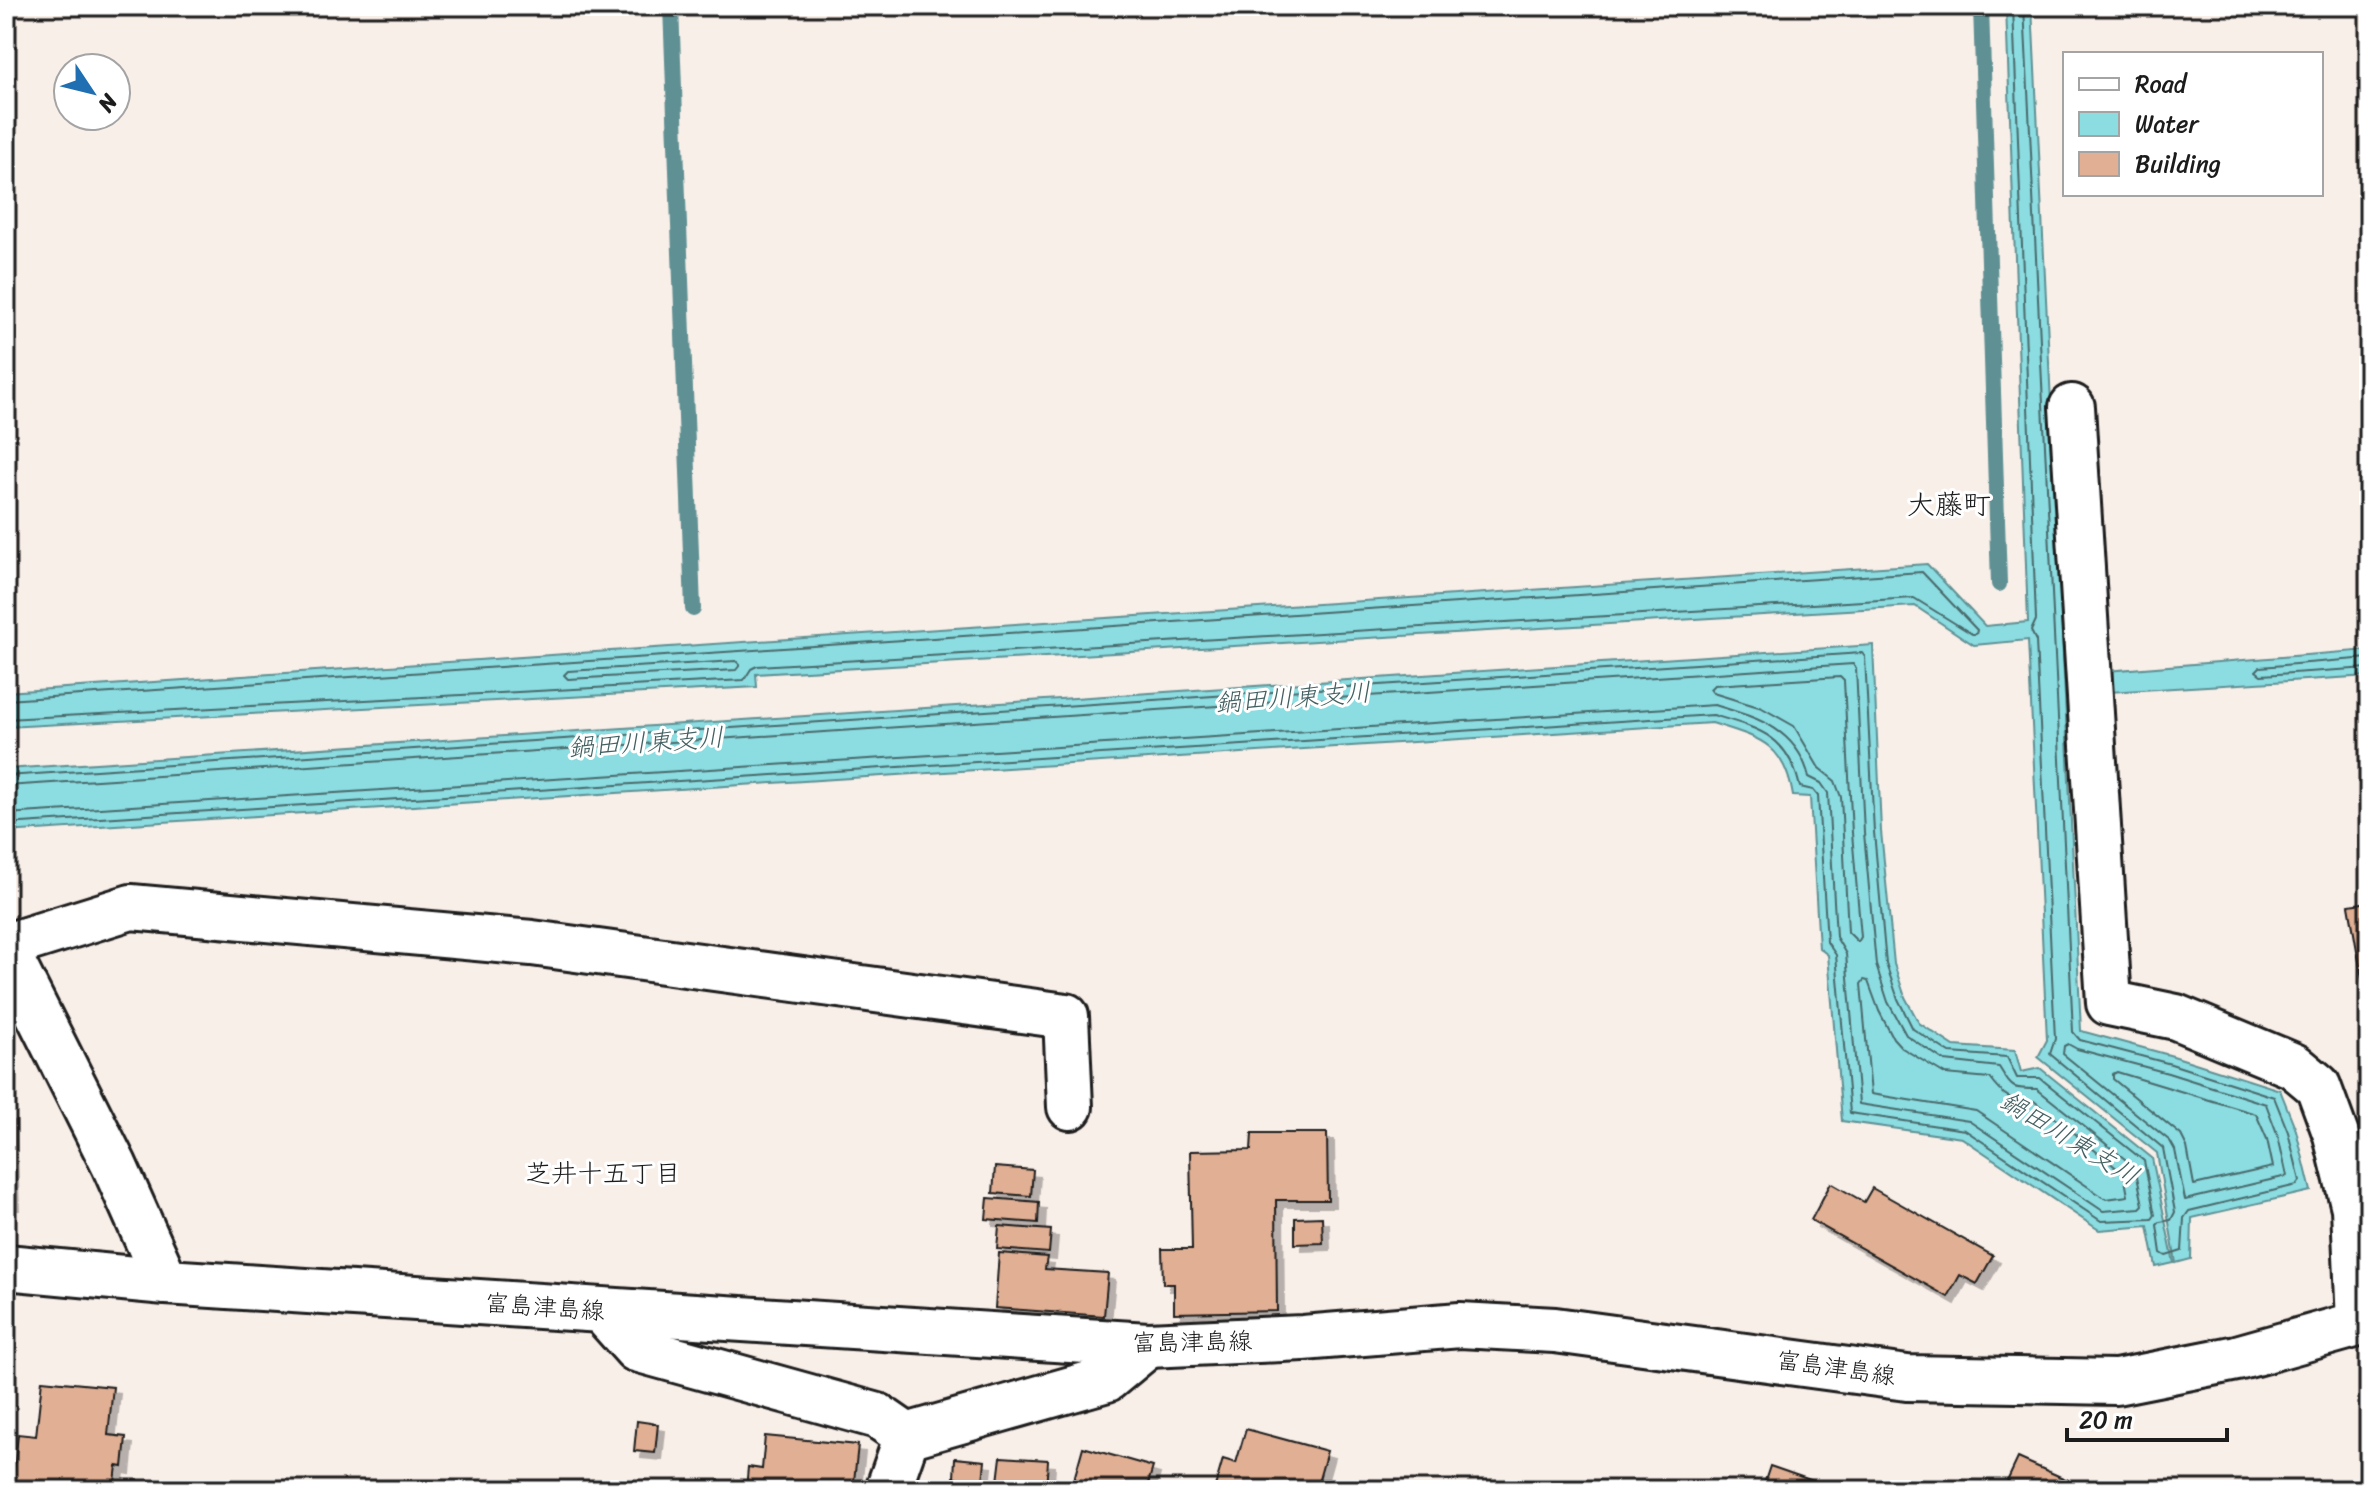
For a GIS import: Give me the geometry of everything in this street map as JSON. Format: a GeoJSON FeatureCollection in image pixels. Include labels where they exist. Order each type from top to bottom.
{"type":"FeatureCollection","features":[{"type":"Feature","properties":{"kind":"main road"},"geometry":{"type":"LineString","coordinates":[[2072,407],[2109,1003],[2176,1017],[2294,1066],[2318,1086],[2336,1135],[2354,1208],[2364,1322]]}},
{"type":"Feature","properties":{"kind":"main road"},"geometry":{"type":"LineString","coordinates":[[166,1282],[114,1165],[6,948],[131,907],[532,943],[1066,1016],[1070,1107]]}},
{"type":"Feature","properties":{"kind":"main road","name":"富島津島線"},"geometry":{"type":"LineString","coordinates":[[6,1267],[166,1282],[1148,1345],[1303,1338],[1460,1325],[1555,1330],[1907,1378],[2116,1382],[2237,1358],[2364,1322]]}},
{"type":"Feature","properties":{"kind":"main road"},"geometry":{"type":"LineString","coordinates":[[602,1311],[636,1349],[878,1416],[907,1436]]}},
{"type":"Feature","properties":{"kind":"main road"},"geometry":{"type":"LineString","coordinates":[[907,1436],[1107,1379],[1148,1345]]}},
{"type":"Feature","properties":{"kind":"main road"},"geometry":{"type":"LineString","coordinates":[[888,1490],[907,1436]]}},
{"type":"Feature","properties":{"kind":"water"},"geometry":{"type":"Polygon","coordinates":[[[2006,6],[2032,6],[2081,1031],[2280,1090],[2296,1130],[2311,1191],[2192,1218],[2191,1259],[2176,1263],[2157,1153],[2038,1057],[2047,1040],[2028,640],[1974,645],[1915,606],[756,674],[757,687],[6,727],[6,692],[1927,564],[1985,626],[2028,622],[2006,6]]]}},
{"type":"Feature","properties":{"kind":"water","name":"鍋田川東支川"},"geometry":{"type":"Polygon","coordinates":[[[1873,645],[1881,831],[1894,964],[1905,997],[1919,1023],[1954,1046],[2015,1050],[2021,1072],[2040,1068],[2152,1158],[2174,1263],[2156,1267],[2148,1226],[2099,1230],[1962,1138],[1842,1121],[1828,955],[1819,948],[1810,797],[1793,796],[1783,764],[1767,745],[1756,738],[1712,723],[6,832],[6,769],[1873,645]]]}},
{"type":"Feature","properties":{"kind":"water"},"geometry":{"type":"Polygon","coordinates":[[[2369,650],[2369,676],[2109,692],[2106,671],[2369,650]]]}},
{"type":"Feature","properties":{"kind":"building"},"geometry":{"type":"Polygon","coordinates":[[[2369,902],[2369,995],[2365,996],[2349,905],[2369,902]]]}},
{"type":"Feature","properties":{"kind":"building"},"geometry":{"type":"Polygon","coordinates":[[[6,1114],[9,1114],[12,1203],[6,1203],[6,1114]]]}},
{"type":"Feature","properties":{"kind":"building"},"geometry":{"type":"Polygon","coordinates":[[[1252,1133],[1327,1133],[1328,1200],[1276,1200],[1277,1311],[1174,1313],[1174,1284],[1163,1284],[1162,1249],[1192,1249],[1190,1151],[1251,1150],[1252,1133]]]}},
{"type":"Feature","properties":{"kind":"building"},"geometry":{"type":"Polygon","coordinates":[[[995,1167],[1033,1170],[1031,1196],[993,1193],[995,1167]]]}},
{"type":"Feature","properties":{"kind":"building"},"geometry":{"type":"Polygon","coordinates":[[[1831,1183],[1864,1202],[1872,1188],[1993,1256],[1977,1284],[1960,1275],[1948,1297],[1811,1220],[1831,1183]]]}},
{"type":"Feature","properties":{"kind":"building"},"geometry":{"type":"Polygon","coordinates":[[[988,1198],[1039,1202],[1038,1223],[986,1219],[988,1198]]]}},
{"type":"Feature","properties":{"kind":"building"},"geometry":{"type":"Polygon","coordinates":[[[1322,1217],[1323,1243],[1295,1244],[1295,1218],[1322,1217]]]}},
{"type":"Feature","properties":{"kind":"building"},"geometry":{"type":"Polygon","coordinates":[[[999,1226],[1051,1230],[1049,1253],[997,1249],[999,1226]]]}},
{"type":"Feature","properties":{"kind":"building"},"geometry":{"type":"Polygon","coordinates":[[[999,1253],[1047,1257],[1045,1269],[1108,1273],[1104,1316],[995,1308],[999,1253]]]}},
{"type":"Feature","properties":{"kind":"building"},"geometry":{"type":"Polygon","coordinates":[[[42,1380],[113,1387],[108,1435],[126,1437],[123,1467],[117,1466],[114,1490],[12,1490],[18,1434],[36,1436],[42,1380]]]}},
{"type":"Feature","properties":{"kind":"building"},"geometry":{"type":"Polygon","coordinates":[[[637,1421],[658,1424],[655,1453],[634,1451],[637,1421]]]}},
{"type":"Feature","properties":{"kind":"building"},"geometry":{"type":"Polygon","coordinates":[[[1246,1429],[1327,1451],[1316,1490],[1214,1490],[1223,1459],[1236,1463],[1246,1429]]]}},
{"type":"Feature","properties":{"kind":"building"},"geometry":{"type":"Polygon","coordinates":[[[765,1436],[858,1445],[853,1490],[746,1490],[748,1467],[762,1469],[765,1436]]]}},
{"type":"Feature","properties":{"kind":"building"},"geometry":{"type":"Polygon","coordinates":[[[1083,1447],[1153,1467],[1146,1490],[1071,1490],[1083,1447]]]}},
{"type":"Feature","properties":{"kind":"building"},"geometry":{"type":"Polygon","coordinates":[[[1001,1457],[1048,1460],[1046,1490],[997,1490],[1001,1457]]]}},
{"type":"Feature","properties":{"kind":"building"},"geometry":{"type":"Polygon","coordinates":[[[955,1458],[985,1461],[983,1481],[954,1478],[955,1458]]]}},
{"type":"Feature","properties":{"kind":"building"},"geometry":{"type":"Polygon","coordinates":[[[2018,1458],[2090,1490],[2003,1490],[2018,1458]]]}},
{"type":"Feature","properties":{"kind":"building"},"geometry":{"type":"Polygon","coordinates":[[[1770,1466],[1839,1490],[1762,1490],[1770,1466]]]}},
{"type":"Feature","properties":{"kind":"building"},"geometry":{"type":"Polygon","coordinates":[[[941,1480],[994,1484],[993,1490],[940,1490],[941,1480]]]}},
{"type":"Feature","properties":{"kind":"waterway"},"geometry":{"type":"LineString","coordinates":[[671,6],[693,609]]}},
{"type":"Feature","properties":{"kind":"waterway"},"geometry":{"type":"LineString","coordinates":[[1981,6],[1999,584]]}},
{"type":"Feature","properties":{"kind":"district","name":"大藤町"},"geometry":{"type":"Point","coordinates":[1949,504]}},
{"type":"Feature","properties":{"kind":"district","name":"芝井十五丁目"},"geometry":{"type":"Point","coordinates":[603,1173]}}]}
